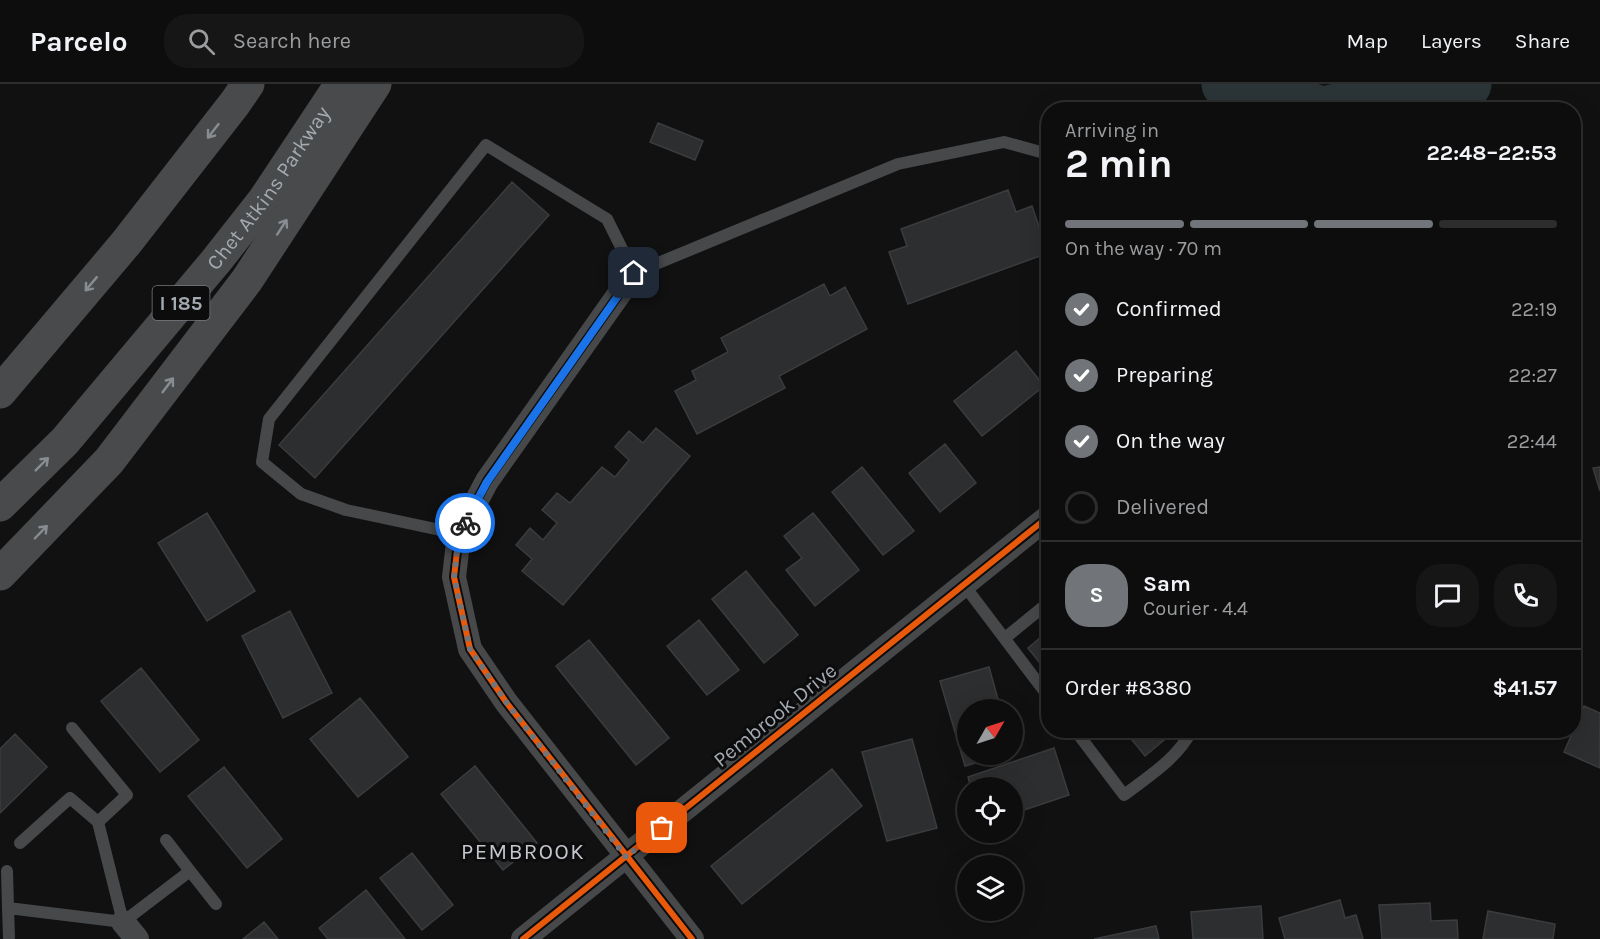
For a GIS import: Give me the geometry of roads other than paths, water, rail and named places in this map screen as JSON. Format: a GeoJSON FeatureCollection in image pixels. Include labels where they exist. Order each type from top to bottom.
{"type":"FeatureCollection","features":[{"type":"Feature","properties":{"kind":"highway"},"geometry":{"type":"LineString","coordinates":[[0,392],[126,243],[248,84]]}},
{"type":"Feature","properties":{"kind":"highway","name":"Chet Atkins Parkway"},"geometry":{"type":"LineString","coordinates":[[0,505],[65,441],[216,261],[264,200],[341,84]]}},
{"type":"Feature","properties":{"kind":"highway"},"geometry":{"type":"LineString","coordinates":[[0,574],[109,462],[247,280],[375,84]]}},
{"type":"Feature","properties":{"kind":"street"},"geometry":{"type":"LineString","coordinates":[[634,273],[487,482],[459,534],[454,577],[470,649],[506,702],[692,939]]}},
{"type":"Feature","properties":{"kind":"street","name":"Pembrook Drive"},"geometry":{"type":"LineString","coordinates":[[523,939],[1041,523]]}},
{"type":"Feature","properties":{"kind":"lane"},"geometry":{"type":"LineString","coordinates":[[459,534],[346,510],[301,494],[261,462],[269,419],[486,145],[607,219],[634,273],[898,164],[1004,142],[1041,152]]}},
{"type":"Feature","properties":{"kind":"lane"},"geometry":{"type":"LineString","coordinates":[[964,585],[1041,687]]}},
{"type":"Feature","properties":{"kind":"lane"},"geometry":{"type":"LineString","coordinates":[[1005,638],[1041,609]]}},
{"type":"Feature","properties":{"kind":"lane"},"geometry":{"type":"LineString","coordinates":[[72,728],[127,795],[98,822]]}},
{"type":"Feature","properties":{"kind":"lane"},"geometry":{"type":"LineString","coordinates":[[1081,738],[1124,795],[1167,763],[1188,738]]}},
{"type":"Feature","properties":{"kind":"lane"},"geometry":{"type":"LineString","coordinates":[[20,843],[70,798],[98,822],[128,933]]}},
{"type":"Feature","properties":{"kind":"lane"},"geometry":{"type":"LineString","coordinates":[[165,840],[216,904]]}},
{"type":"Feature","properties":{"kind":"lane"},"geometry":{"type":"LineString","coordinates":[[7,871],[9,937]]}},
{"type":"Feature","properties":{"kind":"lane"},"geometry":{"type":"LineString","coordinates":[[128,933],[190,871]]}},
{"type":"Feature","properties":{"kind":"lane"},"geometry":{"type":"LineString","coordinates":[[8,908],[128,933]]}},
{"type":"Feature","properties":{"kind":"waterway"},"geometry":{"type":"LineString","coordinates":[[1227,84],[1289,102]]}},
{"type":"Feature","properties":{"kind":"waterway"},"geometry":{"type":"LineString","coordinates":[[1373,102],[1466,84]]}},
{"type":"Feature","properties":{"kind":"district","name":"PEMBROOK"},"geometry":{"type":"Point","coordinates":[523,852]}}]}
